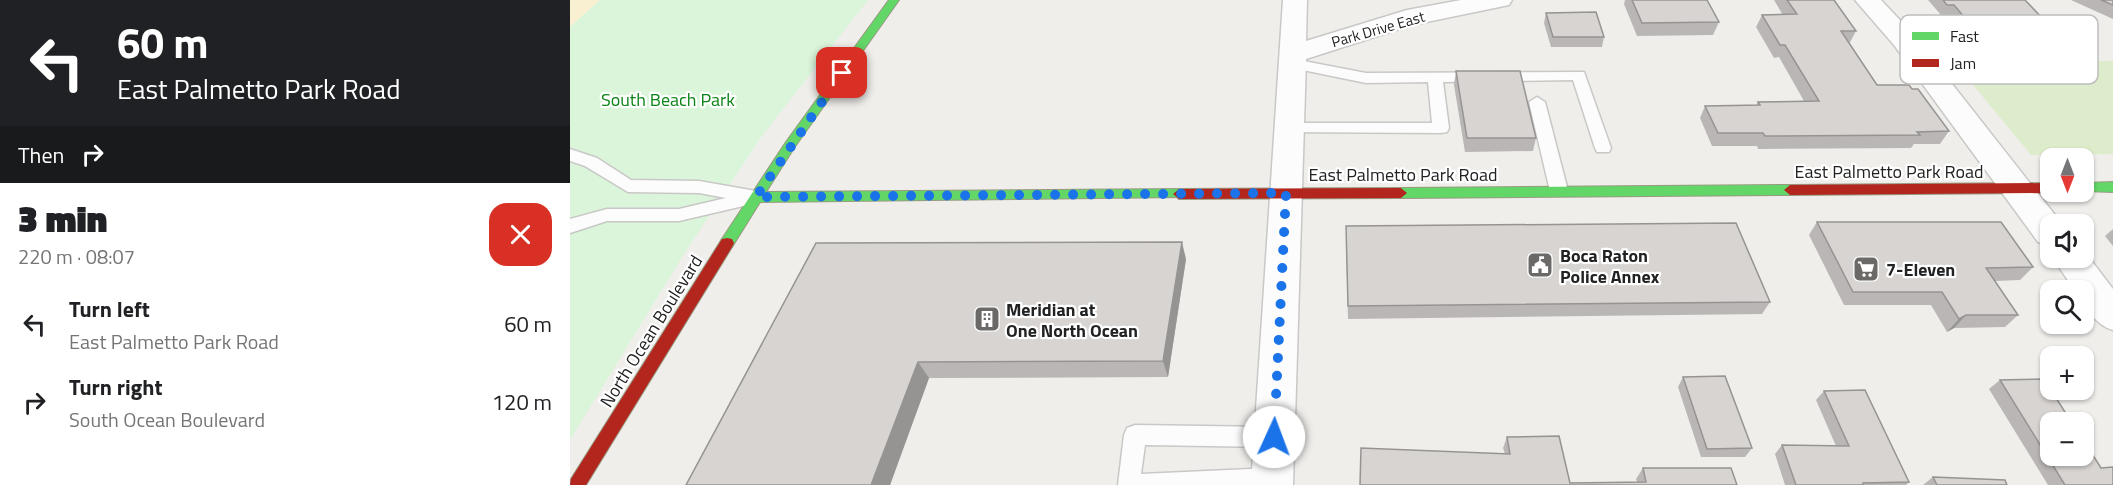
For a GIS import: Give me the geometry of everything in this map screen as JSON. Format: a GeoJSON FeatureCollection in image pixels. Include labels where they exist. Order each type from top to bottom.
{"type":"FeatureCollection","features":[{"type":"Feature","properties":{"kind":"main road","name":"North Ocean Boulevard"},"geometry":{"type":"LineString","coordinates":[[577,485],[756,197],[790,145],[894,0]]}},
{"type":"Feature","properties":{"kind":"main road"},"geometry":{"type":"LineString","coordinates":[[2094,187],[2113,187]]}},
{"type":"Feature","properties":{"kind":"main road","name":"East Palmetto Park Road"},"geometry":{"type":"LineString","coordinates":[[756,197],[2040,188]]}},
{"type":"Feature","properties":{"kind":"street"},"geometry":{"type":"LineString","coordinates":[[1272,482],[1295,0]]}},
{"type":"Feature","properties":{"kind":"street","name":"Park Drive East"},"geometry":{"type":"LineString","coordinates":[[1293,59],[1407,18],[1500,0]]}},
{"type":"Feature","properties":{"kind":"street"},"geometry":{"type":"LineString","coordinates":[[1867,0],[1900,36]]}},
{"type":"Feature","properties":{"kind":"street"},"geometry":{"type":"LineString","coordinates":[[1937,84],[2040,219]]}},
{"type":"Feature","properties":{"kind":"street"},"geometry":{"type":"LineString","coordinates":[[2077,268],[2113,316]]}},
{"type":"Feature","properties":{"kind":"lane"},"geometry":{"type":"LineString","coordinates":[[1293,59],[1366,78],[1532,78],[1579,75],[1604,148]]}},
{"type":"Feature","properties":{"kind":"lane"},"geometry":{"type":"LineString","coordinates":[[1289,128],[1441,128],[1435,77]]}},
{"type":"Feature","properties":{"kind":"lane"},"geometry":{"type":"LineString","coordinates":[[1537,102],[1559,191]]}},
{"type":"Feature","properties":{"kind":"lane"},"geometry":{"type":"LineString","coordinates":[[570,154],[591,162],[628,186],[699,187],[756,197]]}},
{"type":"Feature","properties":{"kind":"lane"},"geometry":{"type":"LineString","coordinates":[[607,215],[626,201],[628,186]]}},
{"type":"Feature","properties":{"kind":"lane"},"geometry":{"type":"LineString","coordinates":[[570,226],[607,215],[679,215],[756,197]]}},
{"type":"Feature","properties":{"kind":"lane"},"geometry":{"type":"LineString","coordinates":[[1272,482],[1131,485],[1135,435],[1274,437]]}},
{"type":"Feature","properties":{"kind":"green space","name":"South Beach Park"},"geometry":{"type":"Polygon","coordinates":[[[600,0],[868,0],[762,136],[684,254],[570,440],[570,27],[600,0]]]}},
{"type":"Feature","properties":{"kind":"green space"},"geometry":{"type":"Polygon","coordinates":[[[2098,61],[2113,61],[2113,154],[2094,154],[2094,148],[2040,148],[2040,155],[2031,155],[1972,84],[2098,84],[2098,61]]]}},
{"type":"Feature","properties":{"kind":"sand"},"geometry":{"type":"Polygon","coordinates":[[[570,0],[600,0],[570,27],[570,0]]]}},
{"type":"Feature","properties":{"kind":"building"},"geometry":{"type":"Polygon","coordinates":[[[1632,0],[1707,0],[1719,22],[1642,23],[1632,0]]]}},
{"type":"Feature","properties":{"kind":"building"},"geometry":{"type":"Polygon","coordinates":[[[1787,0],[1834,0],[1856,31],[1841,31],[1877,85],[1909,85],[1912,89],[1918,89],[1949,131],[1917,132],[1920,135],[1765,136],[1763,133],[1718,133],[1705,106],[1819,101],[1785,45],[1780,45],[1762,15],[1797,14],[1787,0]]]}},
{"type":"Feature","properties":{"kind":"building"},"geometry":{"type":"Polygon","coordinates":[[[1943,0],[2025,0],[2039,15],[1962,15],[1954,5],[1947,5],[1943,0]]]}},
{"type":"Feature","properties":{"kind":"building"},"geometry":{"type":"Polygon","coordinates":[[[2101,0],[2113,0],[2113,5],[2101,0]]]}},
{"type":"Feature","properties":{"kind":"building"},"geometry":{"type":"Polygon","coordinates":[[[1596,12],[1604,37],[1553,37],[1546,13],[1596,12]]]}},
{"type":"Feature","properties":{"kind":"building"},"geometry":{"type":"Polygon","coordinates":[[[1456,71],[1520,71],[1536,138],[1467,138],[1456,71]]]}},
{"type":"Feature","properties":{"kind":"building"},"geometry":{"type":"Polygon","coordinates":[[[1817,222],[2001,222],[2033,267],[1986,268],[2018,315],[1966,315],[1959,319],[1942,292],[1853,292],[1817,222]]]}},
{"type":"Feature","properties":{"kind":"building"},"geometry":{"type":"Polygon","coordinates":[[[1736,223],[1770,302],[1348,306],[1346,226],[1736,223]]]}},
{"type":"Feature","properties":{"kind":"building","name":"Meridian at One North Ocean"},"geometry":{"type":"Polygon","coordinates":[[[1182,242],[1163,361],[918,362],[871,485],[686,485],[816,243],[1182,242]]]}},
{"type":"Feature","properties":{"kind":"building"},"geometry":{"type":"Polygon","coordinates":[[[1725,376],[1752,448],[1707,449],[1683,377],[1725,376]]]}},
{"type":"Feature","properties":{"kind":"building"},"geometry":{"type":"Polygon","coordinates":[[[2040,379],[2040,400],[2057,400],[2065,412],[2040,412],[2040,445],[2000,380],[2040,379]]]}},
{"type":"Feature","properties":{"kind":"building"},"geometry":{"type":"Polygon","coordinates":[[[1865,390],[1909,482],[1796,485],[1782,445],[1849,446],[1824,391],[1865,390]]]}},
{"type":"Feature","properties":{"kind":"building"},"geometry":{"type":"Polygon","coordinates":[[[1559,436],[1570,483],[1646,482],[1643,468],[1731,468],[1737,485],[1360,485],[1361,448],[1510,454],[1507,437],[1559,436]]]}},
{"type":"Feature","properties":{"kind":"building"},"geometry":{"type":"Polygon","coordinates":[[[2094,457],[2101,468],[2113,467],[2113,485],[2065,485],[2053,466],[2094,466],[2094,457]]]}},
{"type":"Feature","properties":{"kind":"building"},"geometry":{"type":"Polygon","coordinates":[[[1933,477],[2005,480],[2007,485],[1937,485],[1933,477]]]}},
{"type":"Feature","properties":{"kind":"traffic: fast"},"geometry":{"type":"LineString","coordinates":[[727,243],[790,145],[894,0]]}},
{"type":"Feature","properties":{"kind":"traffic: fast"},"geometry":{"type":"LineString","coordinates":[[2094,187],[2113,187]]}},
{"type":"Feature","properties":{"kind":"traffic: fast"},"geometry":{"type":"LineString","coordinates":[[1401,193],[1790,190]]}},
{"type":"Feature","properties":{"kind":"traffic: fast"},"geometry":{"type":"LineString","coordinates":[[756,197],[1179,194]]}},
{"type":"Feature","properties":{"kind":"traffic: jam"},"geometry":{"type":"LineString","coordinates":[[1790,190],[2040,188]]}},
{"type":"Feature","properties":{"kind":"traffic: jam"},"geometry":{"type":"LineString","coordinates":[[1179,194],[1401,193]]}},
{"type":"Feature","properties":{"kind":"traffic: jam"},"geometry":{"type":"LineString","coordinates":[[577,485],[727,243]]}},
{"type":"Feature","properties":{"kind":"place","name":"Boca Raton Police Annex"},"geometry":{"type":"Point","coordinates":[1540,265]}},
{"type":"Feature","properties":{"kind":"place","name":"7-Eleven"},"geometry":{"type":"Point","coordinates":[1866,269]}},
{"type":"Feature","properties":{"kind":"place","name":"Meridian at One North Ocean"},"geometry":{"type":"Point","coordinates":[987,319]}},
{"type":"Feature","properties":{"kind":"route"},"geometry":{"type":"LineString","coordinates":[[842,73],[756,197],[1286,193],[1274,437]]}}]}
